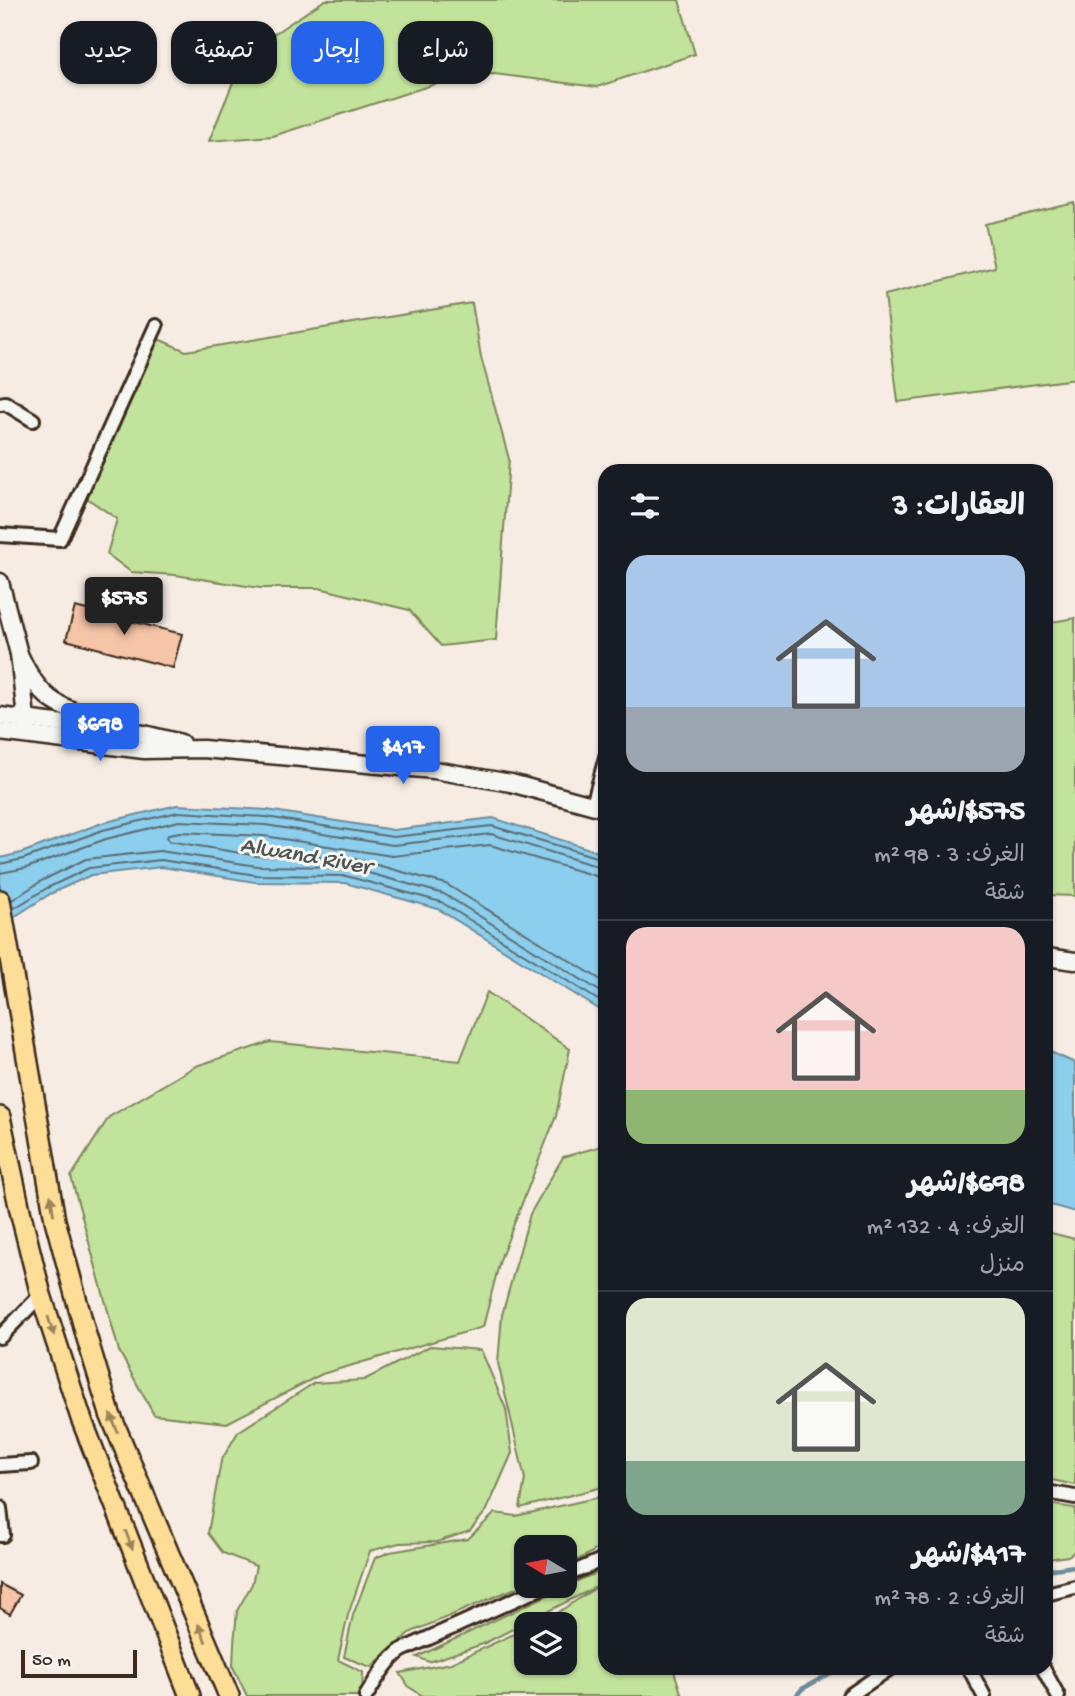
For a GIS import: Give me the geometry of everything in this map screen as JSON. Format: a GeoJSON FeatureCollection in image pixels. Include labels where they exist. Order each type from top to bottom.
{"type":"FeatureCollection","features":[{"type":"Feature","properties":{"kind":"main road"},"geometry":{"type":"LineString","coordinates":[[0,901],[55,1220],[86,1335],[110,1414],[229,1696]]}},
{"type":"Feature","properties":{"kind":"main road"},"geometry":{"type":"LineString","coordinates":[[0,1117],[41,1295],[81,1419],[190,1696]]}},
{"type":"Feature","properties":{"kind":"street"},"geometry":{"type":"LineString","coordinates":[[0,535],[60,539],[156,326]]}},
{"type":"Feature","properties":{"kind":"street"},"geometry":{"type":"LineString","coordinates":[[0,404],[5,403],[33,420]]}},
{"type":"Feature","properties":{"kind":"street"},"geometry":{"type":"LineString","coordinates":[[0,582],[19,654],[27,736]]}},
{"type":"Feature","properties":{"kind":"street"},"geometry":{"type":"LineString","coordinates":[[19,654],[33,682],[49,699],[94,718],[203,749]]}},
{"type":"Feature","properties":{"kind":"street"},"geometry":{"type":"LineString","coordinates":[[0,716],[144,734]]}},
{"type":"Feature","properties":{"kind":"street"},"geometry":{"type":"LineString","coordinates":[[0,732],[144,750],[203,749],[434,770],[511,783],[598,807]]}},
{"type":"Feature","properties":{"kind":"street"},"geometry":{"type":"LineString","coordinates":[[1053,958],[1075,961]]}},
{"type":"Feature","properties":{"kind":"street"},"geometry":{"type":"LineString","coordinates":[[0,1337],[41,1295]]}},
{"type":"Feature","properties":{"kind":"street"},"geometry":{"type":"LineString","coordinates":[[0,1465],[31,1463]]}},
{"type":"Feature","properties":{"kind":"street"},"geometry":{"type":"LineString","coordinates":[[1053,1493],[1075,1497]]}},
{"type":"Feature","properties":{"kind":"street"},"geometry":{"type":"LineString","coordinates":[[0,1508],[4,1535],[0,1535]]}},
{"type":"Feature","properties":{"kind":"street"},"geometry":{"type":"LineString","coordinates":[[578,1570],[598,1562]]}},
{"type":"Feature","properties":{"kind":"street"},"geometry":{"type":"LineString","coordinates":[[1053,1592],[1075,1587]]}},
{"type":"Feature","properties":{"kind":"street"},"geometry":{"type":"LineString","coordinates":[[366,1696],[392,1657],[402,1650],[518,1598]]}},
{"type":"Feature","properties":{"kind":"street"},"geometry":{"type":"LineString","coordinates":[[849,1696],[880,1675]]}},
{"type":"Feature","properties":{"kind":"street"},"geometry":{"type":"LineString","coordinates":[[973,1675],[984,1696]]}},
{"type":"Feature","properties":{"kind":"street"},"geometry":{"type":"LineString","coordinates":[[1048,1675],[1058,1696]]}},
{"type":"Feature","properties":{"kind":"green space"},"geometry":{"type":"Polygon","coordinates":[[[325,0],[679,0],[695,54],[597,87],[493,74],[493,21],[398,21],[398,84],[435,84],[273,136],[209,141],[232,84],[277,84],[277,32],[291,23],[291,84],[384,84],[384,21],[293,21],[325,0]]]}},
{"type":"Feature","properties":{"kind":"green space"},"geometry":{"type":"Polygon","coordinates":[[[1075,203],[1075,379],[898,402],[885,295],[995,267],[985,224],[1075,203]]]}},
{"type":"Feature","properties":{"kind":"green space"},"geometry":{"type":"Polygon","coordinates":[[[472,303],[481,357],[509,459],[496,640],[441,646],[409,610],[319,588],[260,588],[175,575],[131,572],[107,554],[117,519],[81,494],[140,351],[158,339],[186,351],[472,303]]]}},
{"type":"Feature","properties":{"kind":"green space"},"geometry":{"type":"Polygon","coordinates":[[[1075,618],[1075,896],[1053,895],[1053,622],[1075,618]]]}},
{"type":"Feature","properties":{"kind":"green space"},"geometry":{"type":"Polygon","coordinates":[[[487,992],[570,1049],[556,1116],[500,1260],[483,1327],[322,1374],[227,1423],[154,1415],[119,1351],[71,1177],[109,1117],[196,1066],[270,1042],[460,1061],[487,992]]]}},
{"type":"Feature","properties":{"kind":"green space"},"geometry":{"type":"Polygon","coordinates":[[[598,1147],[598,1488],[520,1508],[525,1479],[498,1363],[502,1315],[530,1214],[563,1157],[598,1147]]]}},
{"type":"Feature","properties":{"kind":"green space"},"geometry":{"type":"Polygon","coordinates":[[[1053,1234],[1075,1239],[1075,1485],[1053,1480],[1053,1234]]]}},
{"type":"Feature","properties":{"kind":"green space"},"geometry":{"type":"Polygon","coordinates":[[[430,1346],[481,1350],[506,1409],[512,1453],[487,1510],[470,1531],[437,1542],[399,1543],[370,1551],[348,1615],[338,1660],[363,1672],[362,1691],[357,1696],[247,1696],[233,1667],[234,1643],[237,1611],[252,1584],[256,1566],[223,1553],[208,1533],[221,1461],[238,1432],[314,1383],[364,1380],[430,1346]]]}},
{"type":"Feature","properties":{"kind":"green space"},"geometry":{"type":"Polygon","coordinates":[[[598,1497],[598,1549],[578,1560],[578,1535],[514,1535],[514,1589],[409,1633],[371,1667],[344,1657],[353,1615],[375,1558],[390,1552],[468,1539],[495,1513],[516,1516],[598,1497]]]}},
{"type":"Feature","properties":{"kind":"green space"},"geometry":{"type":"Polygon","coordinates":[[[1053,1505],[1075,1508],[1075,1551],[1068,1556],[1053,1558],[1053,1505]]]}},
{"type":"Feature","properties":{"kind":"green space"},"geometry":{"type":"Polygon","coordinates":[[[598,1573],[598,1586],[578,1596],[578,1581],[598,1573]]]}},
{"type":"Feature","properties":{"kind":"green space"},"geometry":{"type":"Polygon","coordinates":[[[598,1586],[598,1675],[675,1675],[682,1696],[423,1696],[409,1687],[400,1673],[451,1663],[514,1634],[514,1675],[577,1675],[577,1612],[559,1612],[598,1586]]]}},
{"type":"Feature","properties":{"kind":"green space"},"geometry":{"type":"Polygon","coordinates":[[[542,1598],[574,1598],[546,1612],[514,1612],[514,1628],[483,1644],[429,1662],[417,1657],[542,1598]]]}},
{"type":"Feature","properties":{"kind":"water","name":"Alwand River"},"geometry":{"type":"Polygon","coordinates":[[[177,805],[267,810],[393,830],[493,818],[598,852],[598,1009],[438,909],[345,883],[255,882],[162,867],[91,875],[50,894],[0,926],[0,858],[102,823],[177,805]]]}},
{"type":"Feature","properties":{"kind":"water"},"geometry":{"type":"Polygon","coordinates":[[[1053,1053],[1075,1063],[1075,1212],[1053,1206],[1053,1053]]]}},
{"type":"Feature","properties":{"kind":"building"},"geometry":{"type":"Polygon","coordinates":[[[75,607],[182,634],[173,668],[66,640],[75,607]]]}},
{"type":"Feature","properties":{"kind":"building"},"geometry":{"type":"Polygon","coordinates":[[[0,1584],[21,1595],[10,1614],[0,1608],[0,1584]]]}},
{"type":"Feature","properties":{"kind":"waterway"},"geometry":{"type":"LineString","coordinates":[[1053,1569],[1075,1566]]}},
{"type":"Feature","properties":{"kind":"waterway"},"geometry":{"type":"LineString","coordinates":[[796,1696],[802,1689],[827,1675]]}}]}
